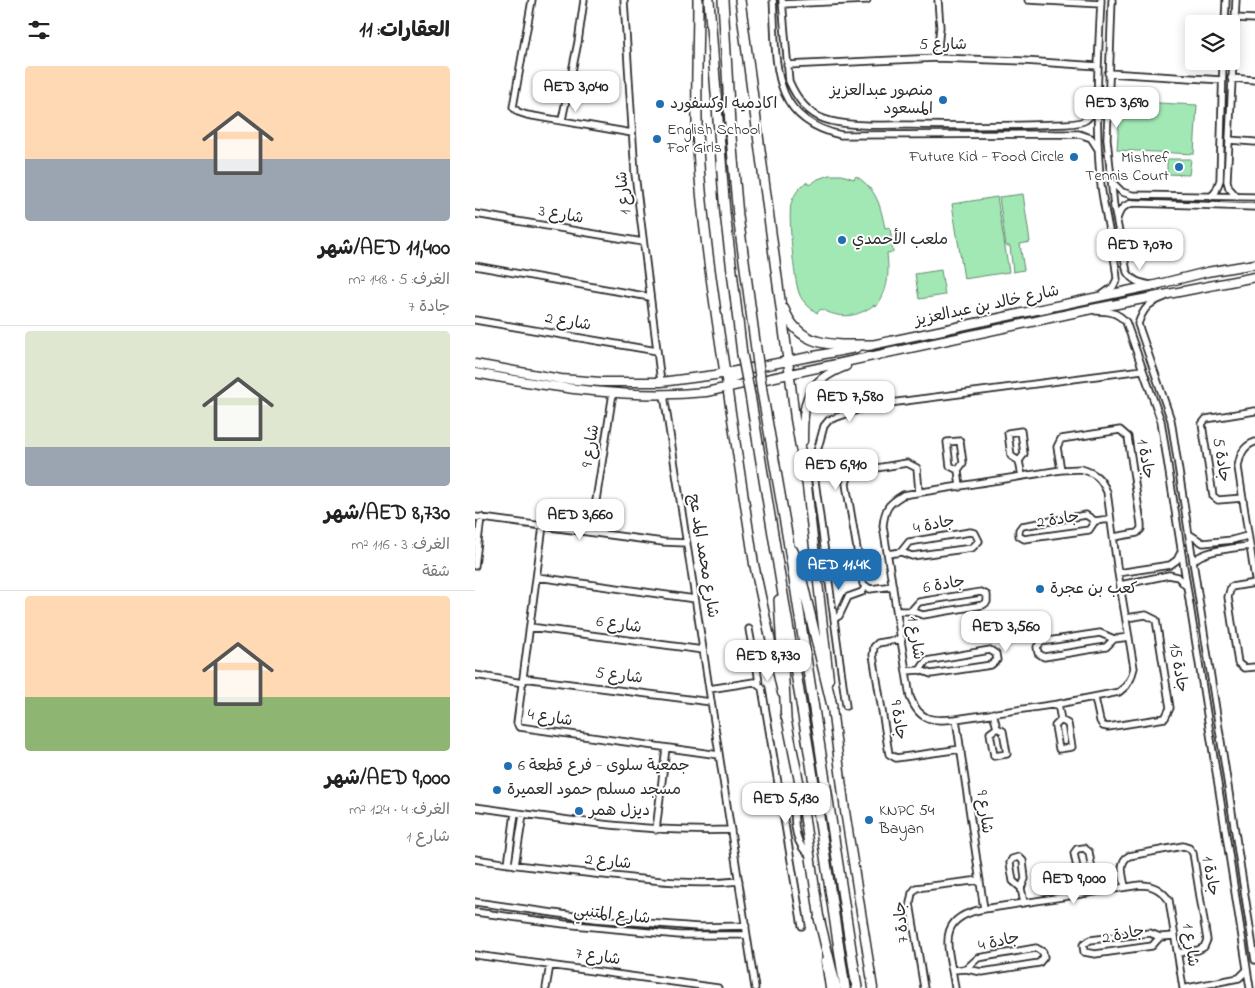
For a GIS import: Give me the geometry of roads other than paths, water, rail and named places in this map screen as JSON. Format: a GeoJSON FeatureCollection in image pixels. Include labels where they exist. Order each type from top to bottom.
{"type":"FeatureCollection","features":[{"type":"Feature","properties":{"kind":"highway"},"geometry":{"type":"LineString","coordinates":[[698,0],[696,75],[698,149],[703,211],[725,373]]}},
{"type":"Feature","properties":{"kind":"highway"},"geometry":{"type":"LineString","coordinates":[[709,0],[725,213],[742,354],[811,764],[845,988]]}},
{"type":"Feature","properties":{"kind":"highway"},"geometry":{"type":"LineString","coordinates":[[723,0],[730,125],[738,216],[756,349],[788,540],[857,988]]}},
{"type":"Feature","properties":{"kind":"highway"},"geometry":{"type":"LineString","coordinates":[[740,0],[788,360]]}},
{"type":"Feature","properties":{"kind":"highway"},"geometry":{"type":"LineString","coordinates":[[779,294],[787,317],[809,339],[825,344],[871,345]]}},
{"type":"Feature","properties":{"kind":"highway"},"geometry":{"type":"LineString","coordinates":[[788,540],[798,564],[832,706]]}},
{"type":"Feature","properties":{"kind":"highway"},"geometry":{"type":"LineString","coordinates":[[780,585],[778,607],[786,718]]}},
{"type":"Feature","properties":{"kind":"highway"},"geometry":{"type":"LineString","coordinates":[[819,918],[836,988]]}},
{"type":"Feature","properties":{"kind":"main road","name":"شارع خالد بن عبدالعزيز"},"geometry":{"type":"LineString","coordinates":[[475,364],[561,379],[601,382],[661,382],[725,373],[871,345],[1100,297],[1207,272],[1255,264]]}},
{"type":"Feature","properties":{"kind":"main road","name":"شارع خالد بن عبدالعزيز"},"geometry":{"type":"LineString","coordinates":[[475,373],[613,393],[694,393],[727,388],[1192,288],[1255,277]]}},
{"type":"Feature","properties":{"kind":"main road"},"geometry":{"type":"LineString","coordinates":[[962,325],[959,327],[960,333],[965,336]]}},
{"type":"Feature","properties":{"kind":"main road"},"geometry":{"type":"LineString","coordinates":[[803,458],[803,415],[806,401],[816,384],[832,371],[871,357]]}},
{"type":"Feature","properties":{"kind":"main road"},"geometry":{"type":"LineString","coordinates":[[788,360],[795,419],[803,458],[845,811],[873,988]]}},
{"type":"Feature","properties":{"kind":"main road"},"geometry":{"type":"LineString","coordinates":[[743,384],[781,372],[788,360]]}},
{"type":"Feature","properties":{"kind":"main road"},"geometry":{"type":"LineString","coordinates":[[727,388],[728,383],[736,376],[763,365]]}},
{"type":"Feature","properties":{"kind":"main road"},"geometry":{"type":"LineString","coordinates":[[513,380],[517,376],[515,370]]}},
{"type":"Feature","properties":{"kind":"main road"},"geometry":{"type":"LineString","coordinates":[[725,373],[754,564],[800,786],[830,988]]}},
{"type":"Feature","properties":{"kind":"street"},"geometry":{"type":"LineString","coordinates":[[532,0],[513,107],[518,112],[527,115],[632,133]]}},
{"type":"Feature","properties":{"kind":"street"},"geometry":{"type":"LineString","coordinates":[[562,120],[578,42],[584,0]]}},
{"type":"Feature","properties":{"kind":"street","name":"شارع 1"},"geometry":{"type":"LineString","coordinates":[[624,0],[632,133],[643,242],[661,382]]}},
{"type":"Feature","properties":{"kind":"street"},"geometry":{"type":"LineString","coordinates":[[773,0],[777,61],[780,83],[785,98],[806,121],[825,131],[841,135],[1085,135],[1091,138],[1098,149]]}},
{"type":"Feature","properties":{"kind":"street"},"geometry":{"type":"LineString","coordinates":[[867,0],[782,2],[789,81],[793,91],[805,107],[825,119],[844,123],[894,126],[1048,125],[1081,123],[1090,118],[1097,103]]}},
{"type":"Feature","properties":{"kind":"street"},"geometry":{"type":"LineString","coordinates":[[937,58],[940,27],[938,0]]}},
{"type":"Feature","properties":{"kind":"street"},"geometry":{"type":"LineString","coordinates":[[1028,0],[1101,2],[1097,103],[1098,149],[1117,279],[1113,287],[1100,297]]}},
{"type":"Feature","properties":{"kind":"street"},"geometry":{"type":"LineString","coordinates":[[1112,0],[1107,139],[1117,221],[1127,272],[1131,278],[1138,282],[1155,285]]}},
{"type":"Feature","properties":{"kind":"street"},"geometry":{"type":"LineString","coordinates":[[1225,15],[1226,0]]}},
{"type":"Feature","properties":{"kind":"street"},"geometry":{"type":"LineString","coordinates":[[1235,15],[1236,0]]}},
{"type":"Feature","properties":{"kind":"street"},"geometry":{"type":"LineString","coordinates":[[1240,18],[1255,19]]}},
{"type":"Feature","properties":{"kind":"street","name":"شارع 5"},"geometry":{"type":"LineString","coordinates":[[787,65],[937,58],[1098,66]]}},
{"type":"Feature","properties":{"kind":"street"},"geometry":{"type":"LineString","coordinates":[[1223,70],[1224,180],[1237,197]]}},
{"type":"Feature","properties":{"kind":"street"},"geometry":{"type":"LineString","coordinates":[[1211,197],[1224,180],[1229,140],[1231,70]]}},
{"type":"Feature","properties":{"kind":"street"},"geometry":{"type":"LineString","coordinates":[[1108,74],[1222,80]]}},
{"type":"Feature","properties":{"kind":"street"},"geometry":{"type":"LineString","coordinates":[[1231,78],[1255,80]]}},
{"type":"Feature","properties":{"kind":"street"},"geometry":{"type":"LineString","coordinates":[[903,125],[903,135]]}},
{"type":"Feature","properties":{"kind":"street"},"geometry":{"type":"LineString","coordinates":[[1048,125],[1048,134]]}},
{"type":"Feature","properties":{"kind":"street"},"geometry":{"type":"LineString","coordinates":[[893,135],[894,126]]}},
{"type":"Feature","properties":{"kind":"street"},"geometry":{"type":"LineString","coordinates":[[1229,140],[1255,142]]}},
{"type":"Feature","properties":{"kind":"street"},"geometry":{"type":"LineString","coordinates":[[1111,181],[1123,192],[1132,195],[1255,197]]}},
{"type":"Feature","properties":{"kind":"street"},"geometry":{"type":"LineString","coordinates":[[1152,196],[1153,203]]}},
{"type":"Feature","properties":{"kind":"street"},"geometry":{"type":"LineString","coordinates":[[1117,221],[1119,214],[1126,205],[1133,203],[1255,207]]}},
{"type":"Feature","properties":{"kind":"street","name":"شارع 3"},"geometry":{"type":"LineString","coordinates":[[475,214],[643,242]]}},
{"type":"Feature","properties":{"kind":"street"},"geometry":{"type":"LineString","coordinates":[[1114,260],[1120,263],[1124,258]]}},
{"type":"Feature","properties":{"kind":"street"},"geometry":{"type":"LineString","coordinates":[[475,266],[650,297]]}},
{"type":"Feature","properties":{"kind":"street"},"geometry":{"type":"LineString","coordinates":[[1192,288],[1152,302],[1145,308],[1138,324],[1171,420],[1255,960]]}},
{"type":"Feature","properties":{"kind":"street"},"geometry":{"type":"LineString","coordinates":[[1087,310],[1110,312],[1120,316],[1126,322],[1161,421],[1250,988]]}},
{"type":"Feature","properties":{"kind":"street","name":"شارع 2"},"geometry":{"type":"LineString","coordinates":[[475,320],[657,352]]}},
{"type":"Feature","properties":{"kind":"street"},"geometry":{"type":"LineString","coordinates":[[1129,332],[1133,326],[1140,330]]}},
{"type":"Feature","properties":{"kind":"street"},"geometry":{"type":"LineString","coordinates":[[846,706],[813,466],[824,426],[829,420],[860,408],[1142,370]]}},
{"type":"Feature","properties":{"kind":"street","name":"شارع 9"},"geometry":{"type":"LineString","coordinates":[[591,532],[613,393]]}},
{"type":"Feature","properties":{"kind":"street","name":"شارع محمد المد عج"},"geometry":{"type":"LineString","coordinates":[[664,394],[755,988]]}},
{"type":"Feature","properties":{"kind":"street","name":"جادة 5"},"geometry":{"type":"LineString","coordinates":[[1243,498],[1218,500],[1213,496],[1202,424],[1206,419],[1255,411]]}},
{"type":"Feature","properties":{"kind":"street","name":"جادة 1"},"geometry":{"type":"LineString","coordinates":[[1061,470],[1057,447],[1061,439],[1119,430],[1128,437],[1141,529],[1137,533],[1114,537]]}},
{"type":"Feature","properties":{"kind":"street"},"geometry":{"type":"LineString","coordinates":[[1019,461],[1024,454],[1021,431],[1008,432],[1011,456],[1019,461],[1023,476]]}},
{"type":"Feature","properties":{"kind":"street"},"geometry":{"type":"LineString","coordinates":[[958,470],[951,466],[947,442],[960,440],[963,464],[958,470],[959,487]]}},
{"type":"Feature","properties":{"kind":"street"},"geometry":{"type":"LineString","coordinates":[[1255,442],[1249,444],[1242,451],[1238,467],[1255,579]]}},
{"type":"Feature","properties":{"kind":"street"},"geometry":{"type":"LineString","coordinates":[[815,454],[832,471],[847,477]]}},
{"type":"Feature","properties":{"kind":"street"},"geometry":{"type":"LineString","coordinates":[[893,586],[870,589],[863,584],[845,484],[847,477],[853,472],[907,463],[917,468],[919,492]]}},
{"type":"Feature","properties":{"kind":"street"},"geometry":{"type":"LineString","coordinates":[[1168,468],[1175,470],[1178,467]]}},
{"type":"Feature","properties":{"kind":"street","name":"شارع 1"},"geometry":{"type":"LineString","coordinates":[[1081,469],[1094,473],[1103,482],[1107,492],[1133,668],[1131,678],[1119,692],[1095,698],[956,719],[933,721],[921,715],[915,709],[910,697],[883,526],[885,511],[893,501],[903,495],[1061,470],[1081,469]]}},
{"type":"Feature","properties":{"kind":"street"},"geometry":{"type":"LineString","coordinates":[[1171,488],[1174,479],[1178,480],[1181,487]]}},
{"type":"Feature","properties":{"kind":"street","name":"جادة 2"},"geometry":{"type":"LineString","coordinates":[[1095,521],[1089,530],[1024,539],[1019,536],[1019,530],[1022,526],[1086,515],[1095,521],[1110,519]]}},
{"type":"Feature","properties":{"kind":"street"},"geometry":{"type":"LineString","coordinates":[[475,566],[478,517],[663,542],[687,543]]}},
{"type":"Feature","properties":{"kind":"street","name":"شارع 4"},"geometry":{"type":"LineString","coordinates":[[543,526],[517,723],[520,728],[719,755]]}},
{"type":"Feature","properties":{"kind":"street","name":"جادة 4"},"geometry":{"type":"LineString","coordinates":[[888,554],[901,552],[912,556],[972,548],[979,541],[975,533],[970,532],[909,542],[901,552]]}},
{"type":"Feature","properties":{"kind":"street"},"geometry":{"type":"LineString","coordinates":[[1189,534],[1203,543],[1232,540],[1247,536]]}},
{"type":"Feature","properties":{"kind":"street"},"geometry":{"type":"LineString","coordinates":[[1193,562],[1203,554],[1249,546]]}},
{"type":"Feature","properties":{"kind":"street"},"geometry":{"type":"LineString","coordinates":[[1118,573],[1170,565],[1177,560],[1181,552]]}},
{"type":"Feature","properties":{"kind":"street"},"geometry":{"type":"LineString","coordinates":[[1120,585],[1169,575],[1179,577],[1186,588]]}},
{"type":"Feature","properties":{"kind":"street"},"geometry":{"type":"LineString","coordinates":[[537,577],[695,599]]}},
{"type":"Feature","properties":{"kind":"street"},"geometry":{"type":"LineString","coordinates":[[1255,583],[1231,587],[1228,596],[1238,663],[1244,668],[1255,667]]}},
{"type":"Feature","properties":{"kind":"street"},"geometry":{"type":"LineString","coordinates":[[834,618],[839,616],[847,597],[863,592],[866,586]]}},
{"type":"Feature","properties":{"kind":"street","name":"جادة 6"},"geometry":{"type":"LineString","coordinates":[[897,611],[911,611],[923,615],[983,606],[987,602],[987,595],[981,592],[919,602],[911,611]]}},
{"type":"Feature","properties":{"kind":"street","name":"جادة 15"},"geometry":{"type":"LineString","coordinates":[[1095,698],[1100,721],[1103,726],[1109,727],[1165,718],[1169,713],[1170,708],[1156,620],[1146,615],[1125,618]]}},
{"type":"Feature","properties":{"kind":"street","name":"شارع 6"},"geometry":{"type":"LineString","coordinates":[[530,627],[703,650]]}},
{"type":"Feature","properties":{"kind":"street"},"geometry":{"type":"LineString","coordinates":[[749,629],[753,656],[758,666],[759,685],[802,926]]}},
{"type":"Feature","properties":{"kind":"street"},"geometry":{"type":"LineString","coordinates":[[1114,639],[1106,647],[1044,657],[1038,653],[1037,647],[1041,642],[1100,633],[1114,639],[1129,637]]}},
{"type":"Feature","properties":{"kind":"street","name":"جادة 9"},"geometry":{"type":"LineString","coordinates":[[902,639],[878,643],[874,647],[873,655],[889,754],[896,758],[961,749]]}},
{"type":"Feature","properties":{"kind":"street"},"geometry":{"type":"LineString","coordinates":[[1196,650],[1203,652],[1207,648]]}},
{"type":"Feature","properties":{"kind":"street"},"geometry":{"type":"LineString","coordinates":[[906,671],[920,670],[931,674],[991,665],[997,660],[996,654],[989,650],[926,661],[920,670]]}},
{"type":"Feature","properties":{"kind":"street"},"geometry":{"type":"LineString","coordinates":[[1199,665],[1203,660],[1209,662]]}},
{"type":"Feature","properties":{"kind":"street","name":"شارع 5"},"geometry":{"type":"LineString","coordinates":[[475,676],[711,702]]}},
{"type":"Feature","properties":{"kind":"street"},"geometry":{"type":"LineString","coordinates":[[709,689],[754,682],[759,685]]}},
{"type":"Feature","properties":{"kind":"street"},"geometry":{"type":"LineString","coordinates":[[1058,704],[1061,720],[1068,724],[1072,747],[1059,749],[1055,726],[1061,720]]}},
{"type":"Feature","properties":{"kind":"street"},"geometry":{"type":"LineString","coordinates":[[993,713],[997,728],[1003,731],[1007,754],[994,756],[990,733],[997,728]]}},
{"type":"Feature","properties":{"kind":"street","name":"شارع 9"},"geometry":{"type":"LineString","coordinates":[[956,719],[984,909]]}},
{"type":"Feature","properties":{"kind":"street"},"geometry":{"type":"LineString","coordinates":[[656,830],[667,748]]}},
{"type":"Feature","properties":{"kind":"street"},"geometry":{"type":"LineString","coordinates":[[800,786],[795,799],[794,813],[802,848],[811,857]]}},
{"type":"Feature","properties":{"kind":"street"},"geometry":{"type":"LineString","coordinates":[[781,803],[788,806],[791,812],[794,813]]}},
{"type":"Feature","properties":{"kind":"street"},"geometry":{"type":"LineString","coordinates":[[475,807],[656,830],[731,830]]}},
{"type":"Feature","properties":{"kind":"street"},"geometry":{"type":"LineString","coordinates":[[508,864],[515,813]]}},
{"type":"Feature","properties":{"kind":"street"},"geometry":{"type":"LineString","coordinates":[[515,865],[523,814]]}},
{"type":"Feature","properties":{"kind":"street","name":"جادة 1"},"geometry":{"type":"LineString","coordinates":[[1125,887],[1122,863],[1124,858],[1183,846],[1189,848],[1193,853],[1207,940],[1205,947],[1178,953]]}},
{"type":"Feature","properties":{"kind":"street"},"geometry":{"type":"LineString","coordinates":[[1086,877],[1078,872],[1074,853],[1077,849],[1085,848],[1089,852],[1092,870],[1086,877],[1088,892]]}},
{"type":"Feature","properties":{"kind":"street"},"geometry":{"type":"LineString","coordinates":[[1021,888],[1013,881],[1010,863],[1012,859],[1019,857],[1023,861],[1025,879],[1021,888],[1024,903]]}},
{"type":"Feature","properties":{"kind":"street","name":"شارع 2"},"geometry":{"type":"LineString","coordinates":[[475,859],[667,882],[723,883],[739,881]]}},
{"type":"Feature","properties":{"kind":"street","name":"جادة 7"},"geometry":{"type":"LineString","coordinates":[[924,988],[910,903],[912,893],[916,888],[980,880]]}},
{"type":"Feature","properties":{"kind":"street"},"geometry":{"type":"LineString","coordinates":[[1234,883],[1239,884],[1243,881]]}},
{"type":"Feature","properties":{"kind":"street","name":"شارع 1"},"geometry":{"type":"LineString","coordinates":[[955,988],[948,944],[949,930],[954,921],[963,914],[1088,892],[1150,885],[1162,891],[1169,900],[1183,988]]}},
{"type":"Feature","properties":{"kind":"street"},"geometry":{"type":"LineString","coordinates":[[1236,896],[1239,893],[1243,893],[1245,896]]}},
{"type":"Feature","properties":{"kind":"street","name":"شارع المتنبي"},"geometry":{"type":"LineString","coordinates":[[475,902],[595,919],[698,927],[746,926]]}},
{"type":"Feature","properties":{"kind":"street"},"geometry":{"type":"LineString","coordinates":[[475,911],[491,911],[493,905]]}},
{"type":"Feature","properties":{"kind":"street","name":"شارع المتنبي"},"geometry":{"type":"LineString","coordinates":[[475,911],[564,924],[679,936],[747,936]]}},
{"type":"Feature","properties":{"kind":"street","name":"جادة 2"},"geometry":{"type":"LineString","coordinates":[[1160,937],[1152,946],[1095,954],[1084,952],[1083,945],[1090,940],[1150,933],[1160,937],[1175,936]]}},
{"type":"Feature","properties":{"kind":"street","name":"جادة 4"},"geometry":{"type":"LineString","coordinates":[[953,970],[966,969],[982,972],[1039,963],[1044,957],[1043,952],[1036,948],[978,958],[966,969]]}},
{"type":"Feature","properties":{"kind":"street","name":"شارع 7"},"geometry":{"type":"LineString","coordinates":[[475,955],[717,988]]}},
{"type":"Feature","properties":{"kind":"street"},"geometry":{"type":"LineString","coordinates":[[546,988],[550,964]]}},
{"type":"Feature","properties":{"kind":"street","name":"شارع 1"},"geometry":{"type":"LineString","coordinates":[[1187,988],[1239,978],[1247,970]]}},
{"type":"Feature","properties":{"kind":"place","name":"منصور عبدالعزيز المسعود"},"geometry":{"type":"Point","coordinates":[943,100]}},
{"type":"Feature","properties":{"kind":"place","name":"اكادميه اوكسفورد"},"geometry":{"type":"Point","coordinates":[660,104]}},
{"type":"Feature","properties":{"kind":"place","name":"English School For Girls"},"geometry":{"type":"Point","coordinates":[657,139]}},
{"type":"Feature","properties":{"kind":"place","name":"Future Kid - Food Circle"},"geometry":{"type":"Point","coordinates":[1074,157]}},
{"type":"Feature","properties":{"kind":"place","name":"Mishref Tennis Court"},"geometry":{"type":"Point","coordinates":[1179,167]}},
{"type":"Feature","properties":{"kind":"place","name":"ملعب الأحمدي"},"geometry":{"type":"Point","coordinates":[842,240]}},
{"type":"Feature","properties":{"kind":"place","name":"كعب بن عجرة"},"geometry":{"type":"Point","coordinates":[1040,589]}},
{"type":"Feature","properties":{"kind":"place","name":"جمعية سلوى - فرع قطعة 6"},"geometry":{"type":"Point","coordinates":[508,766]}},
{"type":"Feature","properties":{"kind":"place","name":"مسجد مسلم حمود العميرة"},"geometry":{"type":"Point","coordinates":[497,790]}},
{"type":"Feature","properties":{"kind":"place","name":"ديزل همر"},"geometry":{"type":"Point","coordinates":[579,811]}},
{"type":"Feature","properties":{"kind":"place","name":"KNPC 54 Bayan"},"geometry":{"type":"Point","coordinates":[869,820]}}]}
